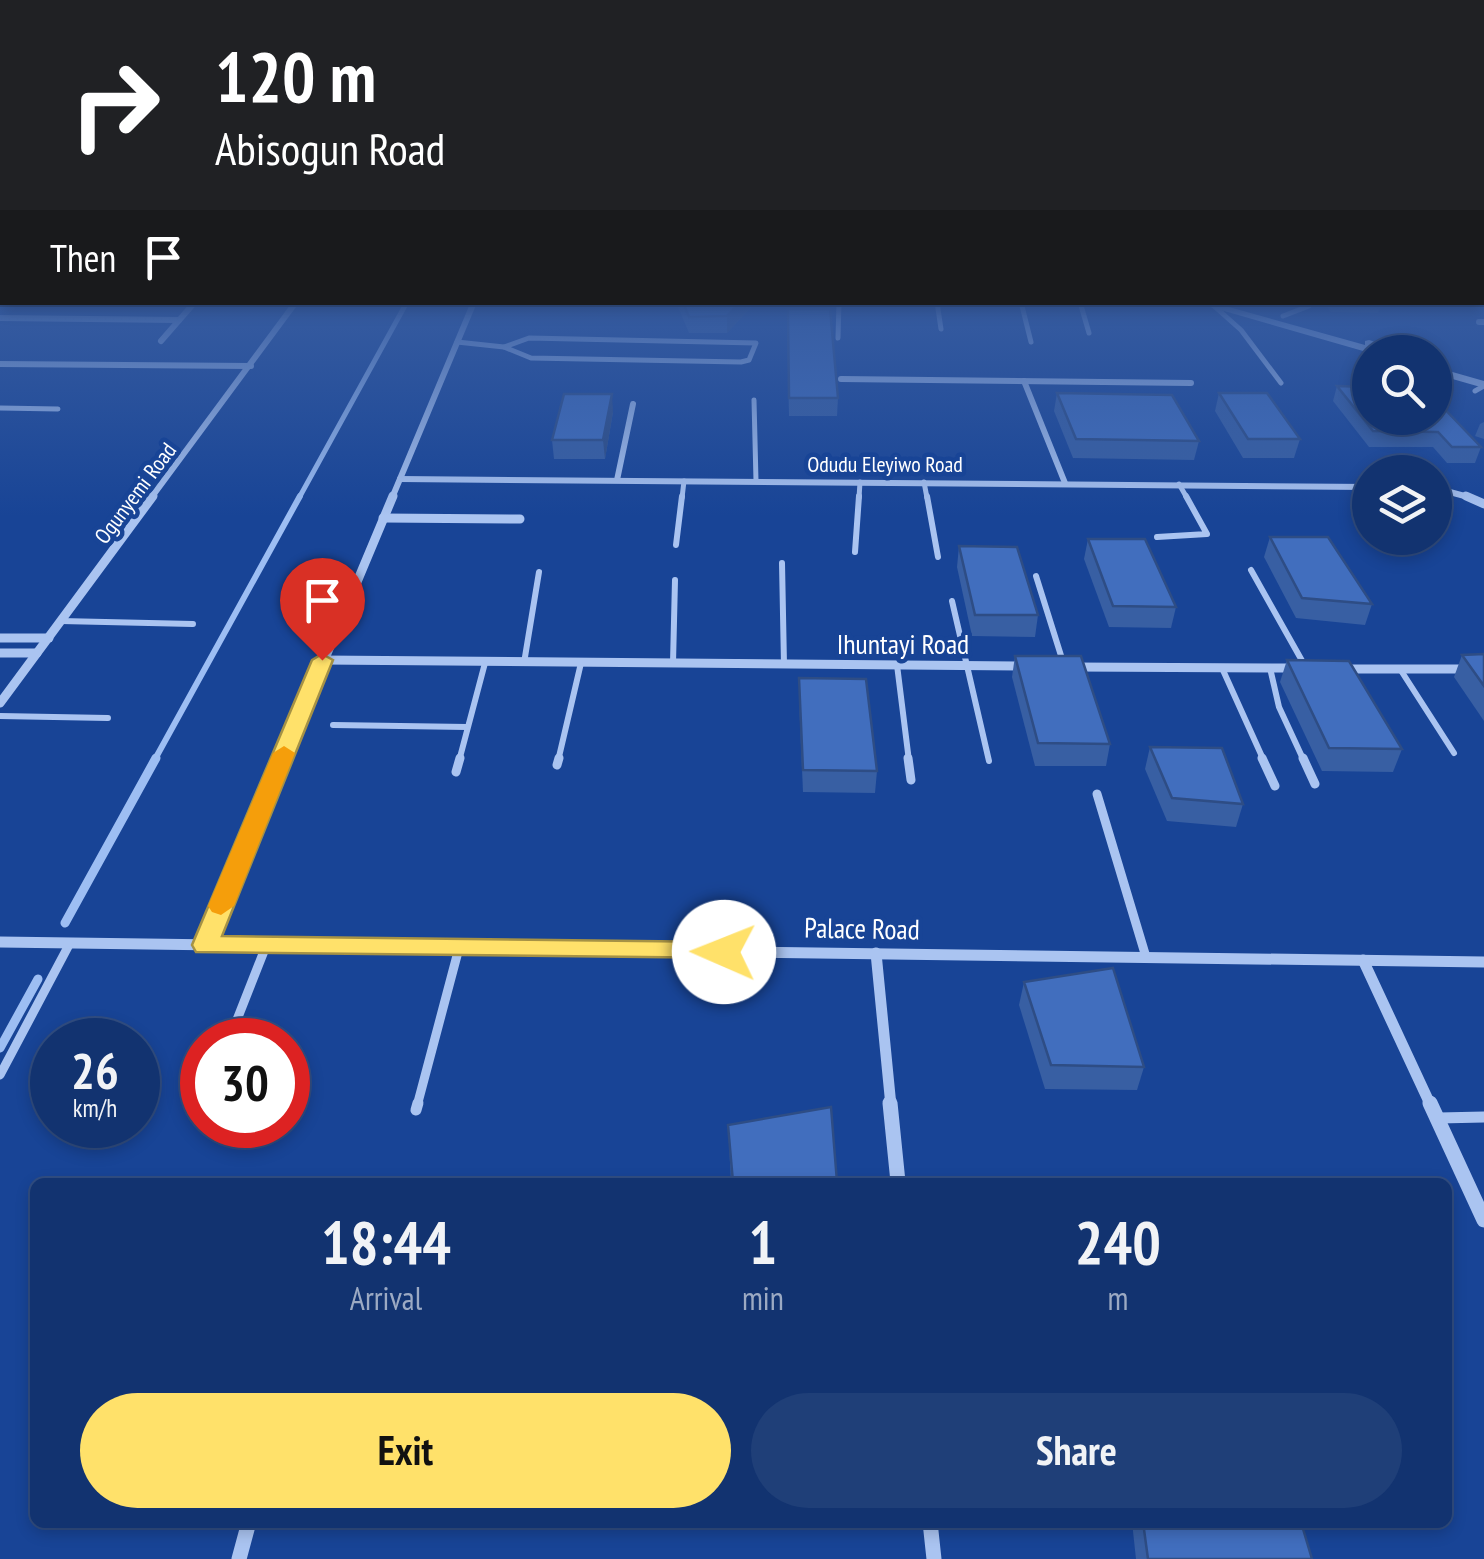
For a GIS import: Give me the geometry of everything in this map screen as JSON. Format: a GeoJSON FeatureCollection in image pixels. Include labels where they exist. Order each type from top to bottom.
{"type":"FeatureCollection","features":[{"type":"Feature","properties":{"kind":"street","name":"Ogunyemi Road"},"geometry":{"type":"LineString","coordinates":[[0,703],[247,371]]}},
{"type":"Feature","properties":{"kind":"street"},"geometry":{"type":"LineString","coordinates":[[205,945],[446,371]]}},
{"type":"Feature","properties":{"kind":"street"},"geometry":{"type":"LineString","coordinates":[[1452,376],[1481,387]]}},
{"type":"Feature","properties":{"kind":"street"},"geometry":{"type":"LineString","coordinates":[[841,379],[1191,383]]}},
{"type":"Feature","properties":{"kind":"street"},"geometry":{"type":"LineString","coordinates":[[1024,381],[1065,483]]}},
{"type":"Feature","properties":{"kind":"street"},"geometry":{"type":"LineString","coordinates":[[617,480],[634,404]]}},
{"type":"Feature","properties":{"kind":"street","name":"Odudu Eleyiwo Road"},"geometry":{"type":"LineString","coordinates":[[400,479],[1352,487]]}},
{"type":"Feature","properties":{"kind":"street"},"geometry":{"type":"LineString","coordinates":[[1452,490],[1484,504]]}},
{"type":"Feature","properties":{"kind":"street"},"geometry":{"type":"LineString","coordinates":[[384,518],[520,519]]}},
{"type":"Feature","properties":{"kind":"street"},"geometry":{"type":"LineString","coordinates":[[0,638],[48,638]]}},
{"type":"Feature","properties":{"kind":"street"},"geometry":{"type":"LineString","coordinates":[[0,653],[37,653]]}},
{"type":"Feature","properties":{"kind":"street","name":"Ihuntayi Road"},"geometry":{"type":"LineString","coordinates":[[322,660],[1484,670]]}},
{"type":"Feature","properties":{"kind":"street","name":"Palace Road"},"geometry":{"type":"LineString","coordinates":[[0,942],[1484,962]]}},
{"type":"Feature","properties":{"kind":"street"},"geometry":{"type":"LineString","coordinates":[[876,953],[898,1178]]}},
{"type":"Feature","properties":{"kind":"street"},"geometry":{"type":"LineString","coordinates":[[1363,960],[1484,1220]]}},
{"type":"Feature","properties":{"kind":"street"},"geometry":{"type":"LineString","coordinates":[[239,1559],[247,1528]]}},
{"type":"Feature","properties":{"kind":"street"},"geometry":{"type":"LineString","coordinates":[[931,1528],[934,1559]]}},
{"type":"Feature","properties":{"kind":"lane"},"geometry":{"type":"LineString","coordinates":[[1272,371],[1281,383]]}},
{"type":"Feature","properties":{"kind":"lane"},"geometry":{"type":"LineString","coordinates":[[754,400],[756,481]]}},
{"type":"Feature","properties":{"kind":"lane"},"geometry":{"type":"LineString","coordinates":[[0,408],[58,408]]}},
{"type":"Feature","properties":{"kind":"lane"},"geometry":{"type":"LineString","coordinates":[[676,545],[684,481]]}},
{"type":"Feature","properties":{"kind":"lane"},"geometry":{"type":"LineString","coordinates":[[855,552],[860,482]]}},
{"type":"Feature","properties":{"kind":"lane"},"geometry":{"type":"LineString","coordinates":[[924,482],[938,557]]}},
{"type":"Feature","properties":{"kind":"lane"},"geometry":{"type":"LineString","coordinates":[[1157,537],[1207,534],[1180,484]]}},
{"type":"Feature","properties":{"kind":"lane"},"geometry":{"type":"LineString","coordinates":[[782,563],[784,664]]}},
{"type":"Feature","properties":{"kind":"lane"},"geometry":{"type":"LineString","coordinates":[[1251,570],[1307,669]]}},
{"type":"Feature","properties":{"kind":"lane"},"geometry":{"type":"LineString","coordinates":[[524,663],[539,572]]}},
{"type":"Feature","properties":{"kind":"lane"},"geometry":{"type":"LineString","coordinates":[[1036,576],[1065,666]]}},
{"type":"Feature","properties":{"kind":"lane"},"geometry":{"type":"LineString","coordinates":[[672,663],[675,580]]}},
{"type":"Feature","properties":{"kind":"lane"},"geometry":{"type":"LineString","coordinates":[[952,601],[988,761]]}},
{"type":"Feature","properties":{"kind":"lane"},"geometry":{"type":"LineString","coordinates":[[61,622],[193,624]]}},
{"type":"Feature","properties":{"kind":"lane"},"geometry":{"type":"LineString","coordinates":[[456,772],[484,662]]}},
{"type":"Feature","properties":{"kind":"lane"},"geometry":{"type":"LineString","coordinates":[[557,764],[581,663]]}},
{"type":"Feature","properties":{"kind":"lane"},"geometry":{"type":"LineString","coordinates":[[897,666],[910,780]]}},
{"type":"Feature","properties":{"kind":"lane"},"geometry":{"type":"LineString","coordinates":[[1222,668],[1274,786]]}},
{"type":"Feature","properties":{"kind":"lane"},"geometry":{"type":"LineString","coordinates":[[1270,668],[1280,707],[1315,784]]}},
{"type":"Feature","properties":{"kind":"lane"},"geometry":{"type":"LineString","coordinates":[[1400,669],[1454,753]]}},
{"type":"Feature","properties":{"kind":"lane"},"geometry":{"type":"LineString","coordinates":[[0,716],[108,718]]}},
{"type":"Feature","properties":{"kind":"lane"},"geometry":{"type":"LineString","coordinates":[[332,724],[467,728]]}},
{"type":"Feature","properties":{"kind":"lane"},"geometry":{"type":"LineString","coordinates":[[1097,794],[1146,957]]}},
{"type":"Feature","properties":{"kind":"lane"},"geometry":{"type":"LineString","coordinates":[[0,1075],[70,943]]}},
{"type":"Feature","properties":{"kind":"lane"},"geometry":{"type":"LineString","coordinates":[[238,1018],[266,946]]}},
{"type":"Feature","properties":{"kind":"lane"},"geometry":{"type":"LineString","coordinates":[[416,1110],[459,948]]}},
{"type":"Feature","properties":{"kind":"lane"},"geometry":{"type":"LineString","coordinates":[[1436,1118],[1484,1117]]}},
{"type":"Feature","properties":{"kind":"building"},"geometry":{"type":"Polygon","coordinates":[[[789,371],[836,371],[838,398],[789,398],[789,371]]]}},
{"type":"Feature","properties":{"kind":"building"},"geometry":{"type":"Polygon","coordinates":[[[1337,386],[1352,386],[1352,405],[1337,386]]]}},
{"type":"Feature","properties":{"kind":"building"},"geometry":{"type":"Polygon","coordinates":[[[1057,393],[1172,395],[1199,441],[1076,439],[1057,393]]]}},
{"type":"Feature","properties":{"kind":"building"},"geometry":{"type":"Polygon","coordinates":[[[1219,393],[1267,393],[1300,439],[1248,439],[1219,393]]]}},
{"type":"Feature","properties":{"kind":"building"},"geometry":{"type":"Polygon","coordinates":[[[564,394],[612,394],[603,440],[552,440],[564,394]]]}},
{"type":"Feature","properties":{"kind":"building"},"geometry":{"type":"Polygon","coordinates":[[[1452,417],[1481,447],[1452,447],[1441,435],[1452,435],[1452,417]]]}},
{"type":"Feature","properties":{"kind":"building"},"geometry":{"type":"Polygon","coordinates":[[[1270,537],[1328,537],[1372,604],[1302,598],[1270,537]]]}},
{"type":"Feature","properties":{"kind":"building"},"geometry":{"type":"Polygon","coordinates":[[[1088,539],[1145,539],[1176,607],[1113,606],[1088,539]]]}},
{"type":"Feature","properties":{"kind":"building"},"geometry":{"type":"Polygon","coordinates":[[[959,546],[1017,547],[1038,615],[975,615],[959,546]]]}},
{"type":"Feature","properties":{"kind":"building"},"geometry":{"type":"Polygon","coordinates":[[[1484,654],[1484,686],[1462,655],[1484,654]]]}},
{"type":"Feature","properties":{"kind":"building"},"geometry":{"type":"Polygon","coordinates":[[[1015,656],[1081,656],[1110,744],[1038,743],[1015,656]]]}},
{"type":"Feature","properties":{"kind":"building"},"geometry":{"type":"Polygon","coordinates":[[[1287,660],[1349,661],[1402,749],[1329,748],[1287,660]]]}},
{"type":"Feature","properties":{"kind":"building"},"geometry":{"type":"Polygon","coordinates":[[[799,678],[866,679],[877,771],[803,770],[799,678]]]}},
{"type":"Feature","properties":{"kind":"building"},"geometry":{"type":"Polygon","coordinates":[[[1150,747],[1222,748],[1243,804],[1172,798],[1150,747]]]}},
{"type":"Feature","properties":{"kind":"building"},"geometry":{"type":"Polygon","coordinates":[[[1113,968],[1144,1067],[1051,1065],[1024,982],[1113,968]]]}},
{"type":"Feature","properties":{"kind":"building"},"geometry":{"type":"Polygon","coordinates":[[[831,1107],[837,1178],[733,1178],[728,1125],[831,1107]]]}},
{"type":"Feature","properties":{"kind":"building"},"geometry":{"type":"Polygon","coordinates":[[[1144,1528],[1303,1528],[1312,1559],[1148,1559],[1144,1528]]]}},
{"type":"Feature","properties":{"kind":"waterway"},"geometry":{"type":"LineString","coordinates":[[299,498],[369,371]]}},
{"type":"Feature","properties":{"kind":"waterway"},"geometry":{"type":"LineString","coordinates":[[154,761],[300,496]]}},
{"type":"Feature","properties":{"kind":"waterway"},"geometry":{"type":"LineString","coordinates":[[65,923],[156,758]]}},
{"type":"Feature","properties":{"kind":"waterway"},"geometry":{"type":"LineString","coordinates":[[0,1048],[38,979]]}},
{"type":"Feature","properties":{"kind":"slow traffic"},"geometry":{"type":"LineString","coordinates":[[221,906],[284,753]]}},
{"type":"Feature","properties":{"kind":"route"},"geometry":{"type":"LineString","coordinates":[[322,660],[205,945],[724,952]]}}]}
